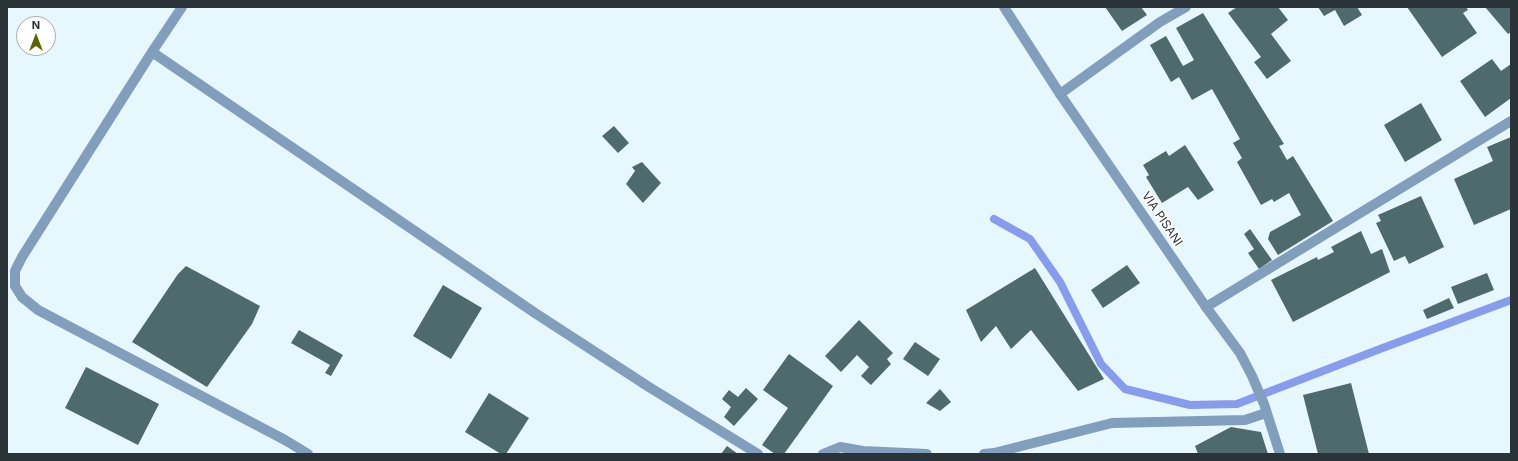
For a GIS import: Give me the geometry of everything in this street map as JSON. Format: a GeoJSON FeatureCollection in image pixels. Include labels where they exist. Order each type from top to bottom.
{"type":"FeatureCollection","features":[{"type":"Feature","properties":{"kind":"street"},"geometry":{"type":"LineString","coordinates":[[182,7],[22,257],[15,271],[15,286],[22,297],[38,310],[308,454]]}},
{"type":"Feature","properties":{"kind":"street","name":"VIA PISANI"},"geometry":{"type":"LineString","coordinates":[[1004,7],[1060,94],[1206,307],[1240,353],[1252,376],[1265,408],[1280,454]]}},
{"type":"Feature","properties":{"kind":"street"},"geometry":{"type":"LineString","coordinates":[[1060,94],[1160,22],[1186,7]]}},
{"type":"Feature","properties":{"kind":"street"},"geometry":{"type":"LineString","coordinates":[[152,52],[534,313],[649,387],[758,454]]}},
{"type":"Feature","properties":{"kind":"street"},"geometry":{"type":"LineString","coordinates":[[1206,307],[1511,121]]}},
{"type":"Feature","properties":{"kind":"street"},"geometry":{"type":"LineString","coordinates":[[984,454],[994,453],[1112,423],[1245,420],[1265,408]]}},
{"type":"Feature","properties":{"kind":"street"},"geometry":{"type":"LineString","coordinates":[[823,454],[840,447],[863,451],[927,454]]}},
{"type":"Feature","properties":{"kind":"building"},"geometry":{"type":"Polygon","coordinates":[[[1105,7],[1141,7],[1147,15],[1122,31],[1105,7]]]}},
{"type":"Feature","properties":{"kind":"building"},"geometry":{"type":"Polygon","coordinates":[[[1237,7],[1278,7],[1288,20],[1271,34],[1291,61],[1267,79],[1254,62],[1261,57],[1228,13],[1237,7]]]}},
{"type":"Feature","properties":{"kind":"building"},"geometry":{"type":"Polygon","coordinates":[[[1318,7],[1357,7],[1362,15],[1344,26],[1335,10],[1324,16],[1318,7]]]}},
{"type":"Feature","properties":{"kind":"building"},"geometry":{"type":"Polygon","coordinates":[[[1407,7],[1466,7],[1468,10],[1463,13],[1477,33],[1442,57],[1407,7]]]}},
{"type":"Feature","properties":{"kind":"building"},"geometry":{"type":"Polygon","coordinates":[[[1485,7],[1511,7],[1511,32],[1508,34],[1485,7]]]}},
{"type":"Feature","properties":{"kind":"building"},"geometry":{"type":"Polygon","coordinates":[[[1203,13],[1284,144],[1279,146],[1287,160],[1293,156],[1333,221],[1278,255],[1268,239],[1270,232],[1301,215],[1289,193],[1274,202],[1272,199],[1261,205],[1237,162],[1242,158],[1233,143],[1240,139],[1212,89],[1192,100],[1179,77],[1171,82],[1150,45],[1166,36],[1183,66],[1194,60],[1176,28],[1203,13]]]}},
{"type":"Feature","properties":{"kind":"building"},"geometry":{"type":"Polygon","coordinates":[[[1492,59],[1501,71],[1511,64],[1511,98],[1485,117],[1460,81],[1492,59]]]}},
{"type":"Feature","properties":{"kind":"building"},"geometry":{"type":"Polygon","coordinates":[[[1421,103],[1442,140],[1405,162],[1384,125],[1421,103]]]}},
{"type":"Feature","properties":{"kind":"building"},"geometry":{"type":"Polygon","coordinates":[[[614,126],[629,143],[618,153],[602,136],[614,126]]]}},
{"type":"Feature","properties":{"kind":"building"},"geometry":{"type":"Polygon","coordinates":[[[1511,137],[1511,209],[1474,225],[1454,179],[1493,161],[1487,147],[1511,137]]]}},
{"type":"Feature","properties":{"kind":"building"},"geometry":{"type":"Polygon","coordinates":[[[1185,145],[1214,190],[1198,200],[1188,187],[1162,203],[1146,177],[1149,175],[1143,165],[1166,151],[1169,156],[1185,145]]]}},
{"type":"Feature","properties":{"kind":"building"},"geometry":{"type":"Polygon","coordinates":[[[642,162],[661,183],[643,203],[626,184],[635,171],[632,167],[642,162]]]}},
{"type":"Feature","properties":{"kind":"building"},"geometry":{"type":"Polygon","coordinates":[[[1421,196],[1444,247],[1409,264],[1405,256],[1394,261],[1376,223],[1381,221],[1378,215],[1421,196]]]}},
{"type":"Feature","properties":{"kind":"building"},"geometry":{"type":"Polygon","coordinates":[[[1250,229],[1272,260],[1259,269],[1248,253],[1254,249],[1244,234],[1250,229]]]}},
{"type":"Feature","properties":{"kind":"building"},"geometry":{"type":"Polygon","coordinates":[[[1361,231],[1371,254],[1382,249],[1390,272],[1293,322],[1271,280],[1317,257],[1318,260],[1334,252],[1331,247],[1361,231]]]}},
{"type":"Feature","properties":{"kind":"building"},"geometry":{"type":"Polygon","coordinates":[[[1127,265],[1140,283],[1103,308],[1091,290],[1127,265]]]}},
{"type":"Feature","properties":{"kind":"building"},"geometry":{"type":"Polygon","coordinates":[[[186,266],[260,306],[252,324],[207,387],[132,342],[178,274],[186,266]]]}},
{"type":"Feature","properties":{"kind":"building"},"geometry":{"type":"Polygon","coordinates":[[[1035,268],[1104,379],[1078,391],[1031,330],[1011,349],[996,326],[981,342],[966,310],[1035,268]]]}},
{"type":"Feature","properties":{"kind":"building"},"geometry":{"type":"Polygon","coordinates":[[[1487,273],[1494,290],[1458,304],[1451,287],[1487,273]]]}},
{"type":"Feature","properties":{"kind":"building"},"geometry":{"type":"Polygon","coordinates":[[[443,285],[482,308],[451,359],[413,336],[443,285]]]}},
{"type":"Feature","properties":{"kind":"building"},"geometry":{"type":"Polygon","coordinates":[[[1449,298],[1454,308],[1427,319],[1423,310],[1449,298]]]}},
{"type":"Feature","properties":{"kind":"building"},"geometry":{"type":"Polygon","coordinates":[[[859,320],[893,353],[887,359],[891,364],[871,385],[861,376],[869,367],[857,355],[841,372],[825,356],[859,320]]]}},
{"type":"Feature","properties":{"kind":"building"},"geometry":{"type":"Polygon","coordinates":[[[299,330],[343,355],[331,376],[325,373],[330,365],[291,343],[299,330]]]}},
{"type":"Feature","properties":{"kind":"building"},"geometry":{"type":"Polygon","coordinates":[[[915,342],[940,359],[928,376],[903,359],[915,342]]]}},
{"type":"Feature","properties":{"kind":"building"},"geometry":{"type":"Polygon","coordinates":[[[789,354],[833,386],[784,454],[775,454],[762,445],[788,408],[763,390],[789,354]]]}},
{"type":"Feature","properties":{"kind":"building"},"geometry":{"type":"Polygon","coordinates":[[[86,367],[159,404],[138,445],[65,408],[86,367]]]}},
{"type":"Feature","properties":{"kind":"building"},"geometry":{"type":"Polygon","coordinates":[[[1351,383],[1369,454],[1318,454],[1303,395],[1351,383]]]}},
{"type":"Feature","properties":{"kind":"building"},"geometry":{"type":"Polygon","coordinates":[[[746,388],[758,399],[734,426],[724,417],[731,407],[722,399],[729,390],[738,397],[746,388]]]}},
{"type":"Feature","properties":{"kind":"building"},"geometry":{"type":"Polygon","coordinates":[[[940,389],[951,402],[940,411],[926,403],[940,389]]]}},
{"type":"Feature","properties":{"kind":"building"},"geometry":{"type":"Polygon","coordinates":[[[489,393],[529,418],[506,454],[501,454],[465,432],[489,393]]]}},
{"type":"Feature","properties":{"kind":"building"},"geometry":{"type":"Polygon","coordinates":[[[1231,427],[1261,432],[1268,454],[1198,454],[1195,446],[1231,427]]]}},
{"type":"Feature","properties":{"kind":"building"},"geometry":{"type":"Polygon","coordinates":[[[727,446],[738,454],[721,454],[727,446]]]}},
{"type":"Feature","properties":{"kind":"waterway"},"geometry":{"type":"LineString","coordinates":[[994,219],[1030,239],[1060,282],[1101,364],[1125,389],[1190,405],[1237,404],[1511,300]]}}]}
